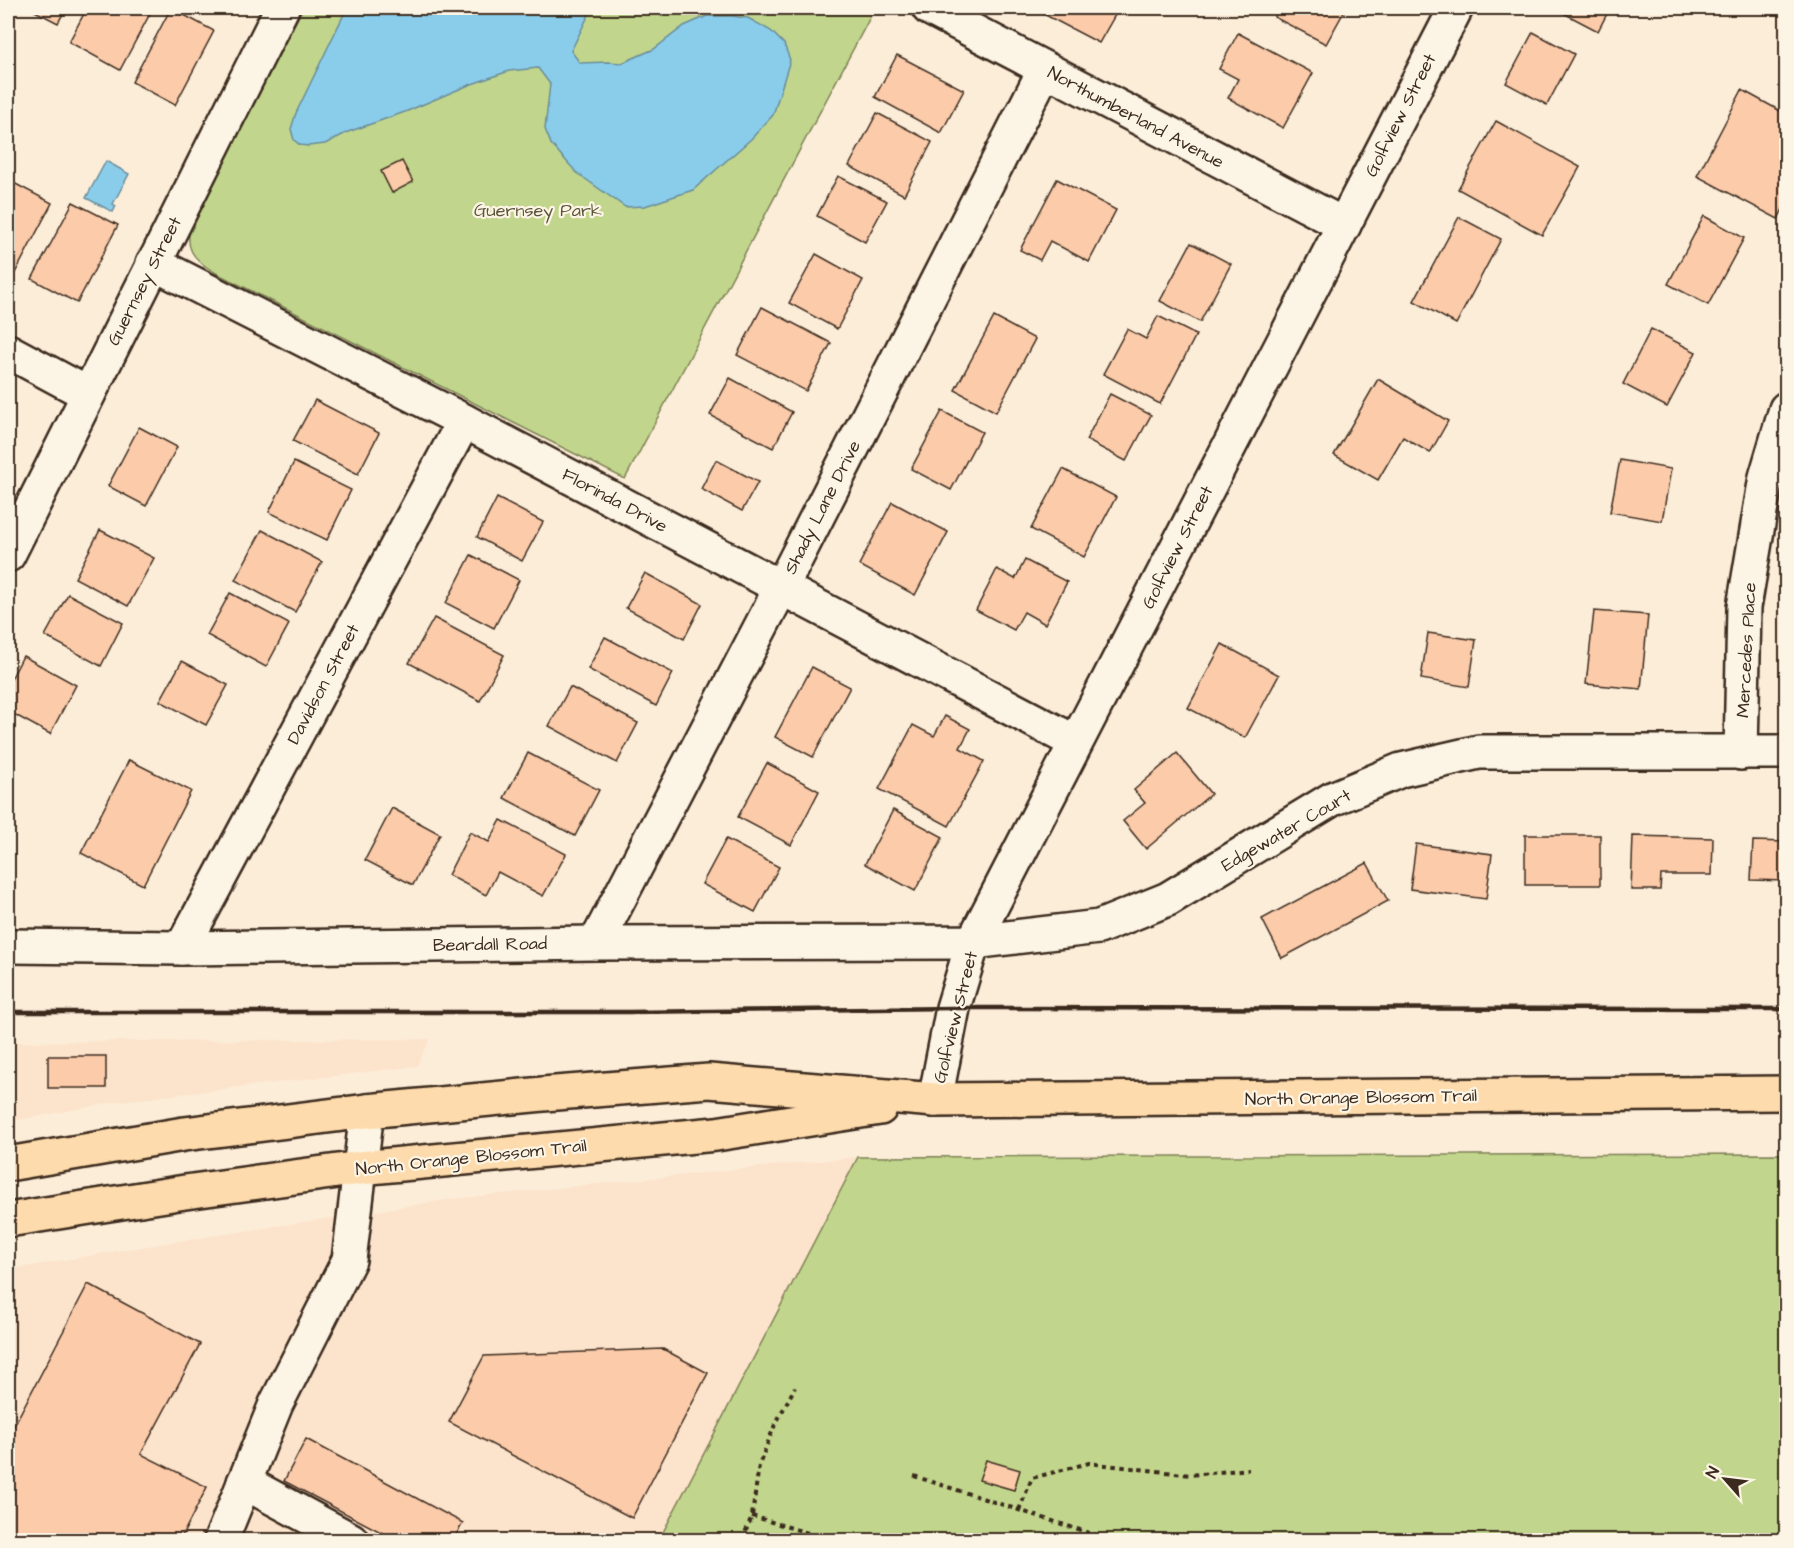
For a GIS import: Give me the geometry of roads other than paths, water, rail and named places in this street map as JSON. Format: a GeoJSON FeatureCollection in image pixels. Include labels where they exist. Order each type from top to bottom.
{"type":"FeatureCollection","features":[{"type":"Feature","properties":{"kind":"main road","name":"North Orange Blossom Trail"},"geometry":{"type":"LineString","coordinates":[[8,1164],[184,1134],[367,1111],[709,1081],[935,1100],[1786,1093]]}},
{"type":"Feature","properties":{"kind":"main road","name":"North Orange Blossom Trail"},"geometry":{"type":"LineString","coordinates":[[8,1220],[185,1192],[360,1168],[716,1134],[935,1100]]}},
{"type":"Feature","properties":{"kind":"street","name":"Guernsey Street"},"geometry":{"type":"LineString","coordinates":[[8,555],[282,8]]}},
{"type":"Feature","properties":{"kind":"street","name":"Northumberland Avenue"},"geometry":{"type":"LineString","coordinates":[[929,8],[1344,225]]}},
{"type":"Feature","properties":{"kind":"street","name":"Golfview Street"},"geometry":{"type":"LineString","coordinates":[[935,1100],[953,1008],[973,942],[1456,8]]}},
{"type":"Feature","properties":{"kind":"street","name":"Shady Lane Drive"},"geometry":{"type":"LineString","coordinates":[[596,943],[781,588],[1045,69]]}},
{"type":"Feature","properties":{"kind":"street","name":"Florinda Drive"},"geometry":{"type":"LineString","coordinates":[[153,263],[464,421],[1075,742]]}},
{"type":"Feature","properties":{"kind":"street"},"geometry":{"type":"LineString","coordinates":[[8,351],[88,394]]}},
{"type":"Feature","properties":{"kind":"street","name":"Mercedes Place"},"geometry":{"type":"LineString","coordinates":[[1741,753],[1744,607],[1766,477],[1786,409]]}},
{"type":"Feature","properties":{"kind":"street","name":"Davidson Street"},"geometry":{"type":"LineString","coordinates":[[182,948],[464,421]]}},
{"type":"Feature","properties":{"kind":"street","name":"Edgewater Court"},"geometry":{"type":"LineString","coordinates":[[973,942],[1098,927],[1168,899],[1332,799],[1401,770],[1479,752],[1786,752]]}},
{"type":"Feature","properties":{"kind":"street","name":"Beardall Road"},"geometry":{"type":"LineString","coordinates":[[8,946],[182,948],[596,943],[973,942]]}},
{"type":"Feature","properties":{"kind":"street"},"geometry":{"type":"LineString","coordinates":[[221,1540],[276,1404],[349,1260],[367,1111]]}},
{"type":"Feature","properties":{"kind":"street"},"geometry":{"type":"LineString","coordinates":[[244,1482],[351,1540]]}},
{"type":"Feature","properties":{"kind":"water"},"geometry":{"type":"Polygon","coordinates":[[[347,8],[592,8],[571,51],[580,63],[622,63],[654,49],[684,26],[707,16],[731,16],[748,18],[771,31],[784,44],[790,60],[773,115],[751,139],[693,190],[645,206],[625,207],[577,173],[551,144],[545,129],[550,84],[538,68],[509,71],[469,85],[405,112],[348,132],[325,144],[300,145],[294,140],[291,129],[296,113],[347,8]]]}},
{"type":"Feature","properties":{"kind":"water"},"geometry":{"type":"Polygon","coordinates":[[[106,161],[129,174],[113,204],[116,206],[113,212],[86,198],[106,161]]]}},
{"type":"Feature","properties":{"kind":"railway"},"geometry":{"type":"LineString","coordinates":[[8,1012],[628,1012],[953,1008],[1786,1009]]}},
{"type":"Feature","properties":{"kind":"park label","name":"Guernsey Park"},"geometry":{"type":"Point","coordinates":[538,210]}}]}
